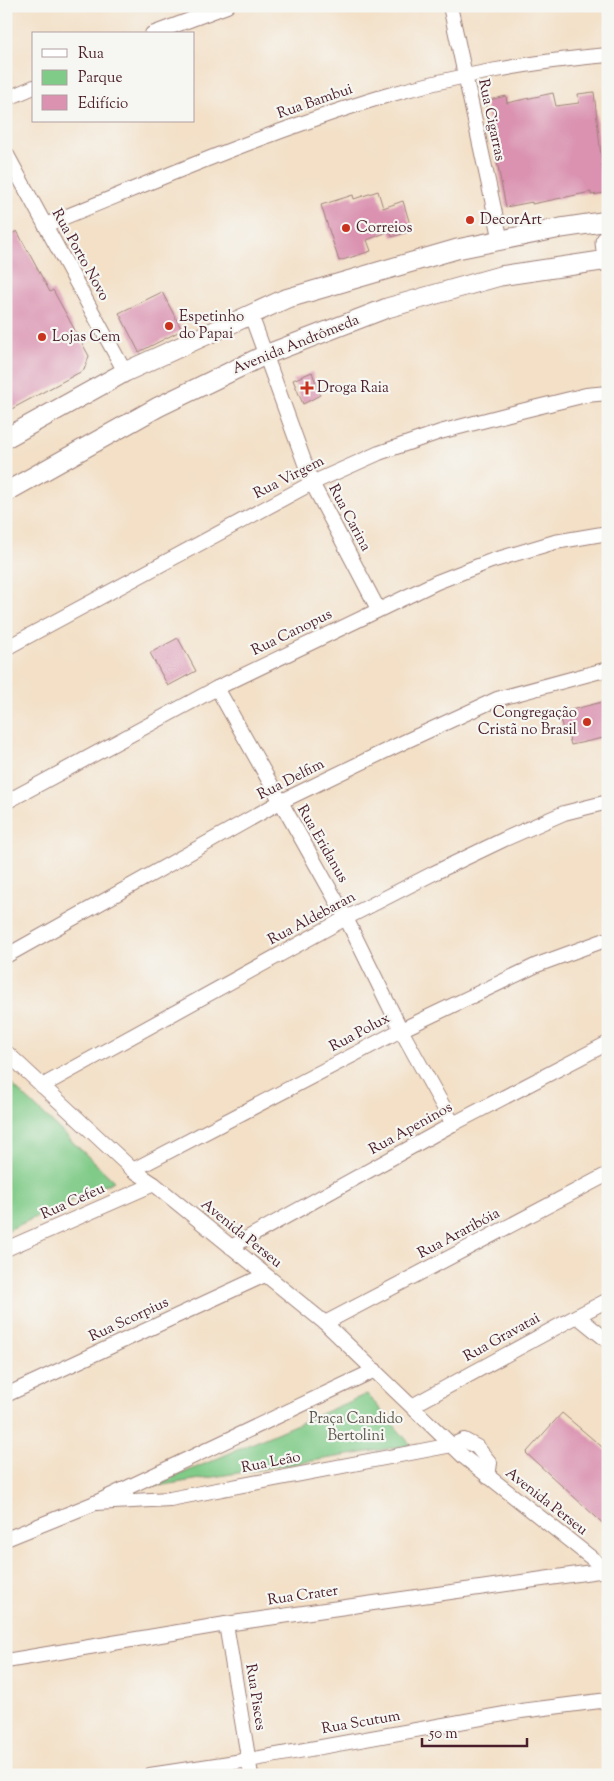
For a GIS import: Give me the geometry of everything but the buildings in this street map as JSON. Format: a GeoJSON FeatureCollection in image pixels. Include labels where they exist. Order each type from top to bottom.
{"type":"FeatureCollection","features":[{"type":"Feature","properties":{"kind":"main road"},"geometry":{"type":"LineString","coordinates":[[6,438],[125,372],[285,299],[457,249],[561,228],[608,221]]}},
{"type":"Feature","properties":{"kind":"main road"},"geometry":{"type":"LineString","coordinates":[[607,260],[605,242],[608,238]]}},
{"type":"Feature","properties":{"kind":"main road","name":"Avenida Andrômeda"},"geometry":{"type":"LineString","coordinates":[[6,492],[158,407],[265,355],[387,308],[500,276],[607,260]]}},
{"type":"Feature","properties":{"kind":"street"},"geometry":{"type":"LineString","coordinates":[[157,32],[227,6]]}},
{"type":"Feature","properties":{"kind":"street","name":"Rua Cigarras"},"geometry":{"type":"LineString","coordinates":[[450,6],[501,241]]}},
{"type":"Feature","properties":{"kind":"street","name":"Rua Bambui"},"geometry":{"type":"LineString","coordinates":[[45,225],[286,129],[386,96],[464,76],[579,57],[608,55]]}},
{"type":"Feature","properties":{"kind":"street"},"geometry":{"type":"LineString","coordinates":[[6,100],[32,88]]}},
{"type":"Feature","properties":{"kind":"street","name":"Rua Porto Novo"},"geometry":{"type":"LineString","coordinates":[[6,153],[125,372]]}},
{"type":"Feature","properties":{"kind":"street","name":"Rua Carina"},"geometry":{"type":"LineString","coordinates":[[251,315],[312,483],[378,609]]}},
{"type":"Feature","properties":{"kind":"street","name":"Rua Virgem"},"geometry":{"type":"LineString","coordinates":[[6,648],[312,483],[379,453],[440,432],[586,395],[608,394]]}},
{"type":"Feature","properties":{"kind":"street","name":"Rua Canopus"},"geometry":{"type":"LineString","coordinates":[[6,802],[217,688],[437,582],[491,561],[555,542],[608,533]]}},
{"type":"Feature","properties":{"kind":"street","name":"Rua Delfim"},"geometry":{"type":"LineString","coordinates":[[6,956],[280,802],[497,699],[608,669]]}},
{"type":"Feature","properties":{"kind":"street","name":"Rua Eridanus"},"geometry":{"type":"LineString","coordinates":[[217,688],[346,918],[401,1030],[452,1124]]}},
{"type":"Feature","properties":{"kind":"street","name":"Rua Aldebaran"},"geometry":{"type":"LineString","coordinates":[[42,1086],[346,918],[505,839],[564,813],[608,802]]}},
{"type":"Feature","properties":{"kind":"street","name":"Rua Polux"},"geometry":{"type":"LineString","coordinates":[[133,1170],[401,1030],[537,965],[608,939]]}},
{"type":"Feature","properties":{"kind":"street","name":"Rua Apeninos"},"geometry":{"type":"LineString","coordinates":[[231,1247],[452,1124],[607,1044]]}},
{"type":"Feature","properties":{"kind":"street","name":"Avenida Perseu"},"geometry":{"type":"LineString","coordinates":[[6,1052],[133,1170],[154,1184],[325,1323],[452,1445],[464,1440],[477,1447],[490,1463],[488,1477],[607,1570]]}},
{"type":"Feature","properties":{"kind":"street","name":"Rua Araribóia"},"geometry":{"type":"LineString","coordinates":[[325,1323],[608,1174]]}},
{"type":"Feature","properties":{"kind":"street","name":"Rua Cefeu"},"geometry":{"type":"LineString","coordinates":[[6,1249],[154,1184]]}},
{"type":"Feature","properties":{"kind":"street","name":"Rua Scorpius"},"geometry":{"type":"LineString","coordinates":[[6,1395],[266,1275]]}},
{"type":"Feature","properties":{"kind":"street","name":"Rua Gravatai"},"geometry":{"type":"LineString","coordinates":[[412,1406],[608,1300]]}},
{"type":"Feature","properties":{"kind":"street"},"geometry":{"type":"LineString","coordinates":[[577,1316],[608,1341]]}},
{"type":"Feature","properties":{"kind":"street"},"geometry":{"type":"LineString","coordinates":[[6,1540],[95,1503],[375,1370]]}},
{"type":"Feature","properties":{"kind":"street","name":"Rua Leão"},"geometry":{"type":"LineString","coordinates":[[95,1503],[170,1499],[452,1445]]}},
{"type":"Feature","properties":{"kind":"street","name":"Rua Crater"},"geometry":{"type":"LineString","coordinates":[[6,1661],[226,1624],[607,1570]]}},
{"type":"Feature","properties":{"kind":"street","name":"Rua Pisces"},"geometry":{"type":"LineString","coordinates":[[226,1624],[251,1775]]}},
{"type":"Feature","properties":{"kind":"street","name":"Rua Scutum"},"geometry":{"type":"LineString","coordinates":[[150,1775],[249,1760],[521,1711],[608,1700]]}},
{"type":"Feature","properties":{"kind":"green space"},"geometry":{"type":"Polygon","coordinates":[[[6,1079],[114,1181],[6,1231],[6,1079]]]}},
{"type":"Feature","properties":{"kind":"green space","name":"Praça Candido Bertolini"},"geometry":{"type":"Polygon","coordinates":[[[367,1394],[411,1445],[151,1487],[367,1394]]]}},
{"type":"Feature","properties":{"kind":"place","name":"DecorArt"},"geometry":{"type":"Point","coordinates":[470,220]}},
{"type":"Feature","properties":{"kind":"place","name":"Correios"},"geometry":{"type":"Point","coordinates":[346,228]}},
{"type":"Feature","properties":{"kind":"place","name":"Espetinho do Papai"},"geometry":{"type":"Point","coordinates":[169,326]}},
{"type":"Feature","properties":{"kind":"place","name":"Lojas Cem"},"geometry":{"type":"Point","coordinates":[42,337]}},
{"type":"Feature","properties":{"kind":"place","name":"Droga Raia"},"geometry":{"type":"Point","coordinates":[307,388]}},
{"type":"Feature","properties":{"kind":"place","name":"Congregação Cristã no Brasil"},"geometry":{"type":"Point","coordinates":[587,722]}}]}
